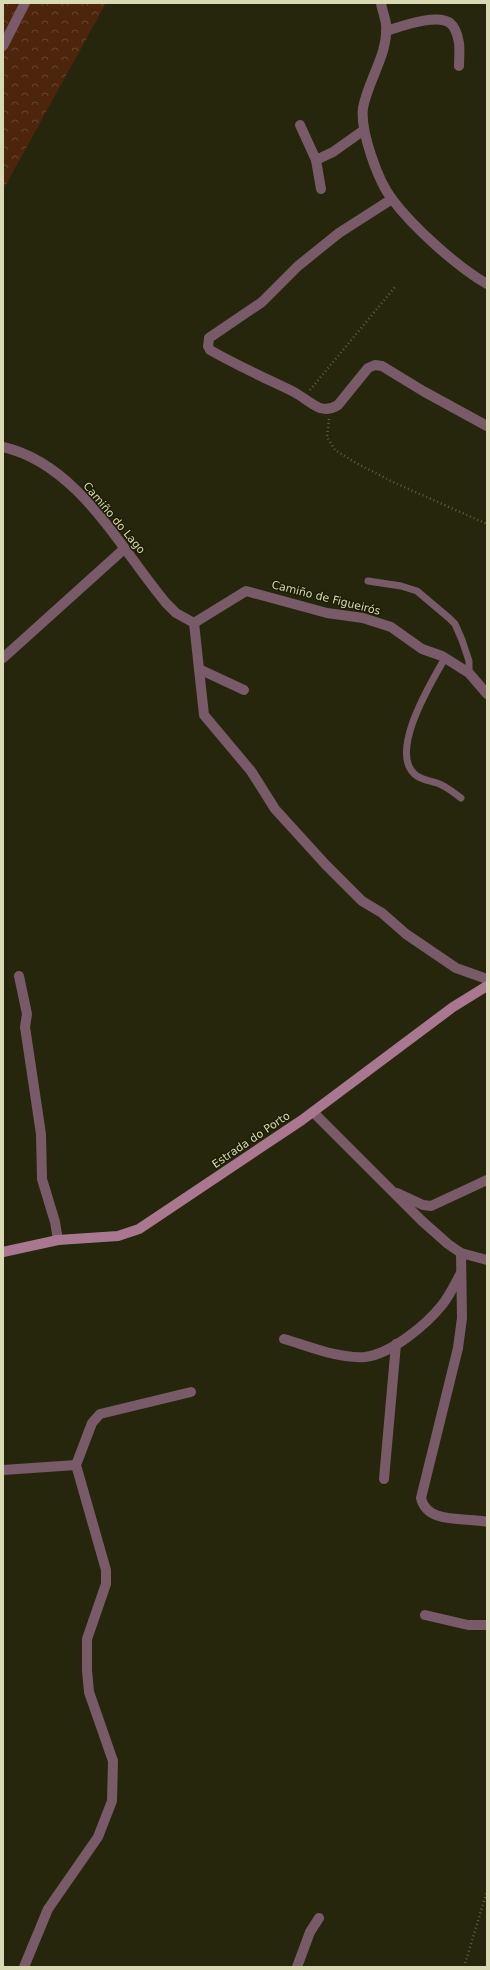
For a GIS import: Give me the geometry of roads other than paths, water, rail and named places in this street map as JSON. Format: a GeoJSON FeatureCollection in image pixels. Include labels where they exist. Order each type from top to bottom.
{"type":"FeatureCollection","features":[{"type":"Feature","properties":{"kind":"street"},"geometry":{"type":"LineString","coordinates":[[3,46],[25,3]]}},
{"type":"Feature","properties":{"kind":"street"},"geometry":{"type":"LineString","coordinates":[[381,3],[386,24],[384,46],[366,93],[363,109],[364,130],[372,155],[385,187],[392,199],[442,251],[487,284]]}},
{"type":"Feature","properties":{"kind":"street"},"geometry":{"type":"LineString","coordinates":[[386,31],[414,23],[444,20],[451,24],[455,31],[459,44],[459,66]]}},
{"type":"Feature","properties":{"kind":"street"},"geometry":{"type":"LineString","coordinates":[[300,125],[316,160],[321,189]]}},
{"type":"Feature","properties":{"kind":"street"},"geometry":{"type":"LineString","coordinates":[[316,160],[333,152],[364,130]]}},
{"type":"Feature","properties":{"kind":"street"},"geometry":{"type":"LineString","coordinates":[[392,199],[339,233],[298,266],[262,302],[209,338],[208,346],[210,350],[240,367],[304,398],[321,408],[332,409],[343,399],[362,374],[368,368],[375,365],[391,370],[423,391],[487,426]]}},
{"type":"Feature","properties":{"kind":"street","name":"Camiño do Lago"},"geometry":{"type":"LineString","coordinates":[[3,447],[18,450],[56,472],[90,504],[166,603],[176,613],[194,623]]}},
{"type":"Feature","properties":{"kind":"street"},"geometry":{"type":"LineString","coordinates":[[3,658],[124,549]]}},
{"type":"Feature","properties":{"kind":"street","name":"Camiño de Figueirós"},"geometry":{"type":"LineString","coordinates":[[194,623],[246,591],[327,613],[363,618],[391,627],[422,649],[445,658],[469,674],[487,694]]}},
{"type":"Feature","properties":{"kind":"street"},"geometry":{"type":"LineString","coordinates":[[194,623],[204,715],[251,772],[275,809],[325,864],[362,901],[382,913],[406,934],[456,968],[487,979]]}},
{"type":"Feature","properties":{"kind":"street"},"geometry":{"type":"LineString","coordinates":[[199,669],[244,690]]}},
{"type":"Feature","properties":{"kind":"street"},"geometry":{"type":"LineString","coordinates":[[19,976],[27,1014],[25,1027],[41,1134],[42,1179],[55,1222],[58,1240]]}},
{"type":"Feature","properties":{"kind":"street","name":"Estrada do Porto"},"geometry":{"type":"LineString","coordinates":[[3,1252],[58,1240],[118,1236],[140,1229],[313,1112],[453,1007],[487,986]]}},
{"type":"Feature","properties":{"kind":"street"},"geometry":{"type":"LineString","coordinates":[[313,1112],[422,1221],[461,1253],[487,1260]]}},
{"type":"Feature","properties":{"kind":"street"},"geometry":{"type":"LineString","coordinates":[[393,1191],[423,1205],[431,1206],[487,1180]]}},
{"type":"Feature","properties":{"kind":"street"},"geometry":{"type":"LineString","coordinates":[[461,1253],[462,1318],[458,1348],[421,1498],[423,1506],[432,1514],[487,1522]]}},
{"type":"Feature","properties":{"kind":"street"},"geometry":{"type":"LineString","coordinates":[[284,1339],[337,1354],[355,1356],[372,1355],[396,1344],[430,1319],[443,1304],[461,1273]]}},
{"type":"Feature","properties":{"kind":"street"},"geometry":{"type":"LineString","coordinates":[[384,1479],[396,1344]]}},
{"type":"Feature","properties":{"kind":"street"},"geometry":{"type":"LineString","coordinates":[[24,1967],[48,1910],[98,1837],[112,1801],[113,1761],[89,1692],[87,1670],[87,1639],[106,1584],[106,1570],[76,1465],[92,1423],[100,1414],[190,1392]]}},
{"type":"Feature","properties":{"kind":"street"},"geometry":{"type":"LineString","coordinates":[[3,1470],[76,1465]]}},
{"type":"Feature","properties":{"kind":"street"},"geometry":{"type":"LineString","coordinates":[[425,1615],[468,1625],[487,1626]]}},
{"type":"Feature","properties":{"kind":"street"},"geometry":{"type":"LineString","coordinates":[[297,1967],[310,1932],[319,1918]]}},
{"type":"Feature","properties":{"kind":"lane"},"geometry":{"type":"LineString","coordinates":[[368,581],[401,586],[417,591],[449,618],[455,624],[462,640],[469,661],[469,674]]}},
{"type":"Feature","properties":{"kind":"lane"},"geometry":{"type":"LineString","coordinates":[[445,658],[423,700],[409,733],[407,741],[407,756],[410,767],[416,776],[438,784],[461,798]]}}]}
